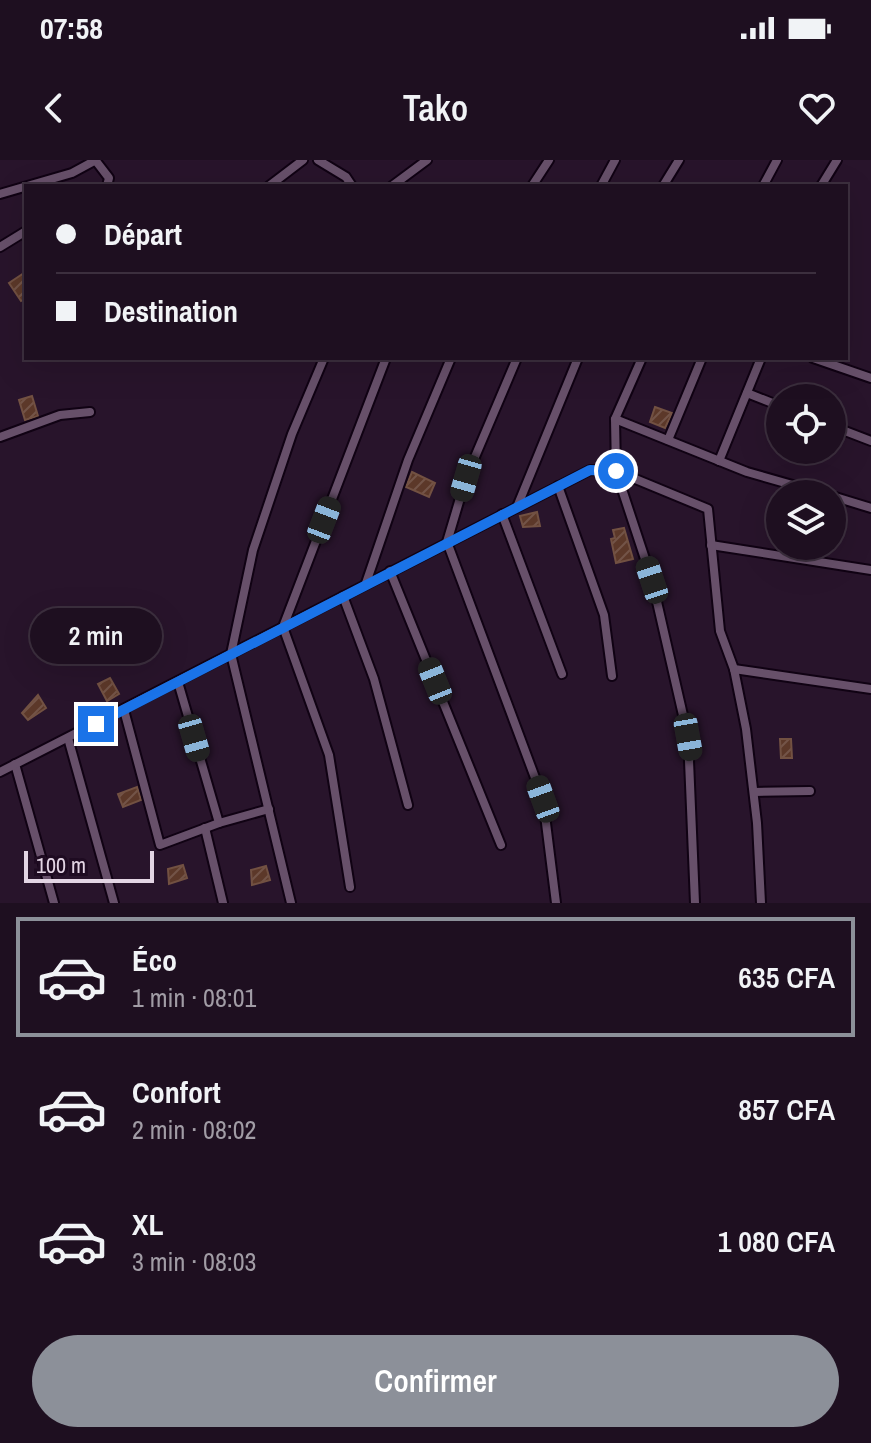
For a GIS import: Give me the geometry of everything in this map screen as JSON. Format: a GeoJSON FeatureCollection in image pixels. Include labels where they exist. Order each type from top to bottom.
{"type":"FeatureCollection","features":[{"type":"Feature","properties":{"kind":"street"},"geometry":{"type":"LineString","coordinates":[[272,184],[303,160]]}},
{"type":"Feature","properties":{"kind":"street"},"geometry":{"type":"LineString","coordinates":[[318,160],[346,177],[351,184]]}},
{"type":"Feature","properties":{"kind":"street"},"geometry":{"type":"LineString","coordinates":[[395,184],[427,160]]}},
{"type":"Feature","properties":{"kind":"street"},"geometry":{"type":"LineString","coordinates":[[533,184],[549,160]]}},
{"type":"Feature","properties":{"kind":"street"},"geometry":{"type":"LineString","coordinates":[[602,184],[615,160]]}},
{"type":"Feature","properties":{"kind":"street"},"geometry":{"type":"LineString","coordinates":[[664,184],[679,160]]}},
{"type":"Feature","properties":{"kind":"street"},"geometry":{"type":"LineString","coordinates":[[764,184],[777,160]]}},
{"type":"Feature","properties":{"kind":"street"},"geometry":{"type":"LineString","coordinates":[[822,184],[837,160]]}},
{"type":"Feature","properties":{"kind":"street"},"geometry":{"type":"LineString","coordinates":[[34,184],[72,173],[96,161],[109,178],[108,184]]}},
{"type":"Feature","properties":{"kind":"street"},"geometry":{"type":"LineString","coordinates":[[0,194],[24,187]]}},
{"type":"Feature","properties":{"kind":"street"},"geometry":{"type":"LineString","coordinates":[[0,247],[24,232]]}},
{"type":"Feature","properties":{"kind":"street"},"geometry":{"type":"LineString","coordinates":[[291,903],[231,654],[253,550],[292,434],[323,360]]}},
{"type":"Feature","properties":{"kind":"street"},"geometry":{"type":"LineString","coordinates":[[350,887],[329,755],[283,627],[385,360]]}},
{"type":"Feature","properties":{"kind":"street"},"geometry":{"type":"LineString","coordinates":[[366,584],[408,460],[450,360]]}},
{"type":"Feature","properties":{"kind":"street"},"geometry":{"type":"LineString","coordinates":[[516,360],[466,478],[447,542],[543,799],[556,903]]}},
{"type":"Feature","properties":{"kind":"street"},"geometry":{"type":"LineString","coordinates":[[517,507],[577,360]]}},
{"type":"Feature","properties":{"kind":"street"},"geometry":{"type":"LineString","coordinates":[[641,360],[615,419],[616,471],[652,580],[688,737],[695,903]]}},
{"type":"Feature","properties":{"kind":"street"},"geometry":{"type":"LineString","coordinates":[[668,440],[701,360]]}},
{"type":"Feature","properties":{"kind":"street"},"geometry":{"type":"LineString","coordinates":[[719,461],[760,360]]}},
{"type":"Feature","properties":{"kind":"street"},"geometry":{"type":"LineString","coordinates":[[819,360],[871,378]]}},
{"type":"Feature","properties":{"kind":"street"},"geometry":{"type":"LineString","coordinates":[[747,393],[766,400]]}},
{"type":"Feature","properties":{"kind":"street"},"geometry":{"type":"LineString","coordinates":[[0,437],[60,415],[90,412]]}},
{"type":"Feature","properties":{"kind":"street"},"geometry":{"type":"LineString","coordinates":[[615,419],[719,461],[779,480]]}},
{"type":"Feature","properties":{"kind":"street"},"geometry":{"type":"LineString","coordinates":[[846,431],[871,441]]}},
{"type":"Feature","properties":{"kind":"street"},"geometry":{"type":"LineString","coordinates":[[0,772],[590,470],[616,471],[708,509],[720,631],[734,669],[754,792],[761,903]]}},
{"type":"Feature","properties":{"kind":"street"},"geometry":{"type":"LineString","coordinates":[[558,486],[604,615],[612,676]]}},
{"type":"Feature","properties":{"kind":"street"},"geometry":{"type":"LineString","coordinates":[[846,500],[871,508]]}},
{"type":"Feature","properties":{"kind":"street"},"geometry":{"type":"LineString","coordinates":[[502,514],[562,674]]}},
{"type":"Feature","properties":{"kind":"street"},"geometry":{"type":"LineString","coordinates":[[711,545],[871,570]]}},
{"type":"Feature","properties":{"kind":"street"},"geometry":{"type":"LineString","coordinates":[[390,571],[501,845]]}},
{"type":"Feature","properties":{"kind":"street"},"geometry":{"type":"LineString","coordinates":[[343,596],[374,679],[408,805]]}},
{"type":"Feature","properties":{"kind":"street"},"geometry":{"type":"LineString","coordinates":[[734,669],[871,689]]}},
{"type":"Feature","properties":{"kind":"street"},"geometry":{"type":"LineString","coordinates":[[178,682],[219,823]]}},
{"type":"Feature","properties":{"kind":"street"},"geometry":{"type":"LineString","coordinates":[[124,710],[160,845],[269,809]]}},
{"type":"Feature","properties":{"kind":"street"},"geometry":{"type":"LineString","coordinates":[[68,738],[114,903]]}},
{"type":"Feature","properties":{"kind":"street"},"geometry":{"type":"LineString","coordinates":[[15,764],[54,903]]}},
{"type":"Feature","properties":{"kind":"street"},"geometry":{"type":"LineString","coordinates":[[754,792],[810,791]]}},
{"type":"Feature","properties":{"kind":"street"},"geometry":{"type":"LineString","coordinates":[[205,828],[223,903]]}},
{"type":"Feature","properties":{"kind":"building"},"geometry":{"type":"Polygon","coordinates":[[[24,273],[24,299],[21,301],[9,283],[24,273]]]}},
{"type":"Feature","properties":{"kind":"building"},"geometry":{"type":"Polygon","coordinates":[[[32,396],[38,416],[25,420],[19,400],[32,396]]]}},
{"type":"Feature","properties":{"kind":"building"},"geometry":{"type":"Polygon","coordinates":[[[655,407],[672,413],[665,428],[650,422],[655,407]]]}},
{"type":"Feature","properties":{"kind":"building"},"geometry":{"type":"Polygon","coordinates":[[[412,472],[435,483],[429,497],[406,487],[412,472]]]}},
{"type":"Feature","properties":{"kind":"building"},"geometry":{"type":"Polygon","coordinates":[[[537,512],[540,526],[523,527],[520,516],[537,512]]]}},
{"type":"Feature","properties":{"kind":"building"},"geometry":{"type":"Polygon","coordinates":[[[624,528],[633,559],[616,563],[611,539],[615,538],[613,530],[624,528]]]}},
{"type":"Feature","properties":{"kind":"building"},"geometry":{"type":"Polygon","coordinates":[[[110,678],[119,694],[107,701],[98,684],[110,678]]]}},
{"type":"Feature","properties":{"kind":"building"},"geometry":{"type":"Polygon","coordinates":[[[38,695],[46,708],[28,720],[22,713],[38,695]]]}},
{"type":"Feature","properties":{"kind":"building"},"geometry":{"type":"Polygon","coordinates":[[[780,739],[791,739],[792,758],[781,758],[780,739]]]}},
{"type":"Feature","properties":{"kind":"building"},"geometry":{"type":"Polygon","coordinates":[[[137,787],[141,800],[123,807],[118,794],[137,787]]]}},
{"type":"Feature","properties":{"kind":"building"},"geometry":{"type":"Polygon","coordinates":[[[183,865],[187,878],[169,884],[168,869],[183,865]]]}},
{"type":"Feature","properties":{"kind":"building"},"geometry":{"type":"Polygon","coordinates":[[[266,866],[270,880],[252,885],[251,870],[266,866]]]}},
{"type":"Feature","properties":{"kind":"route"},"geometry":{"type":"LineString","coordinates":[[96,724],[590,470],[616,471]]}}]}
